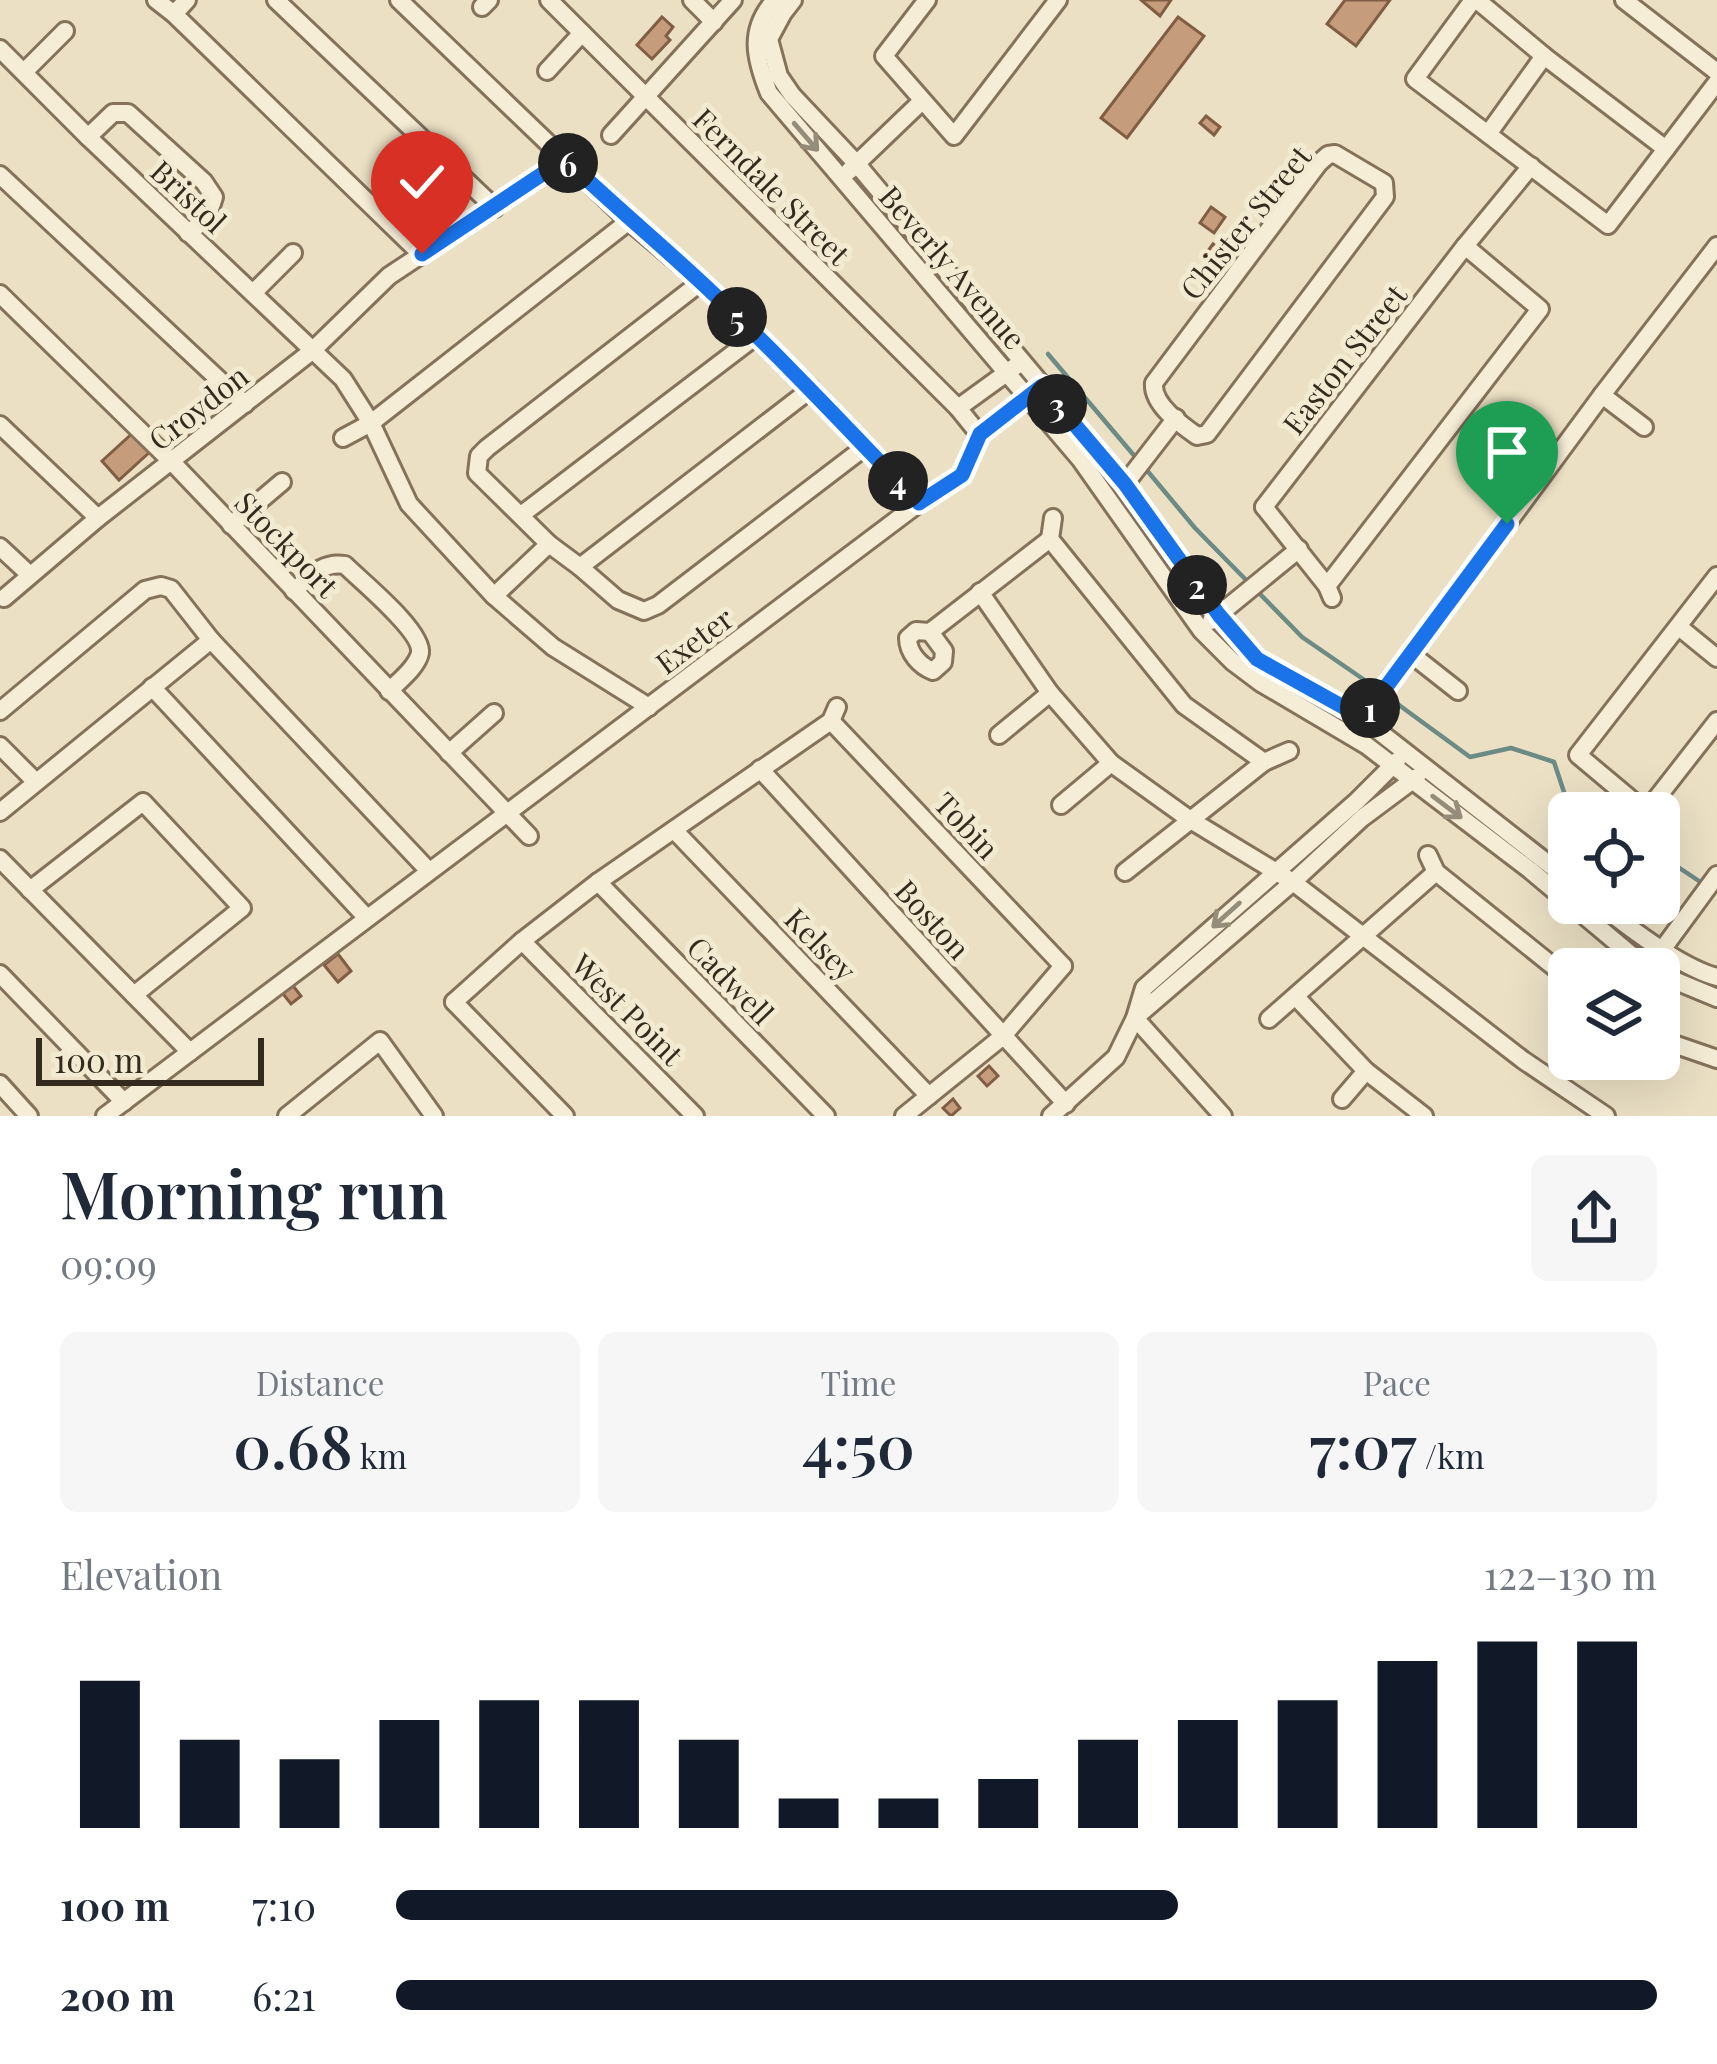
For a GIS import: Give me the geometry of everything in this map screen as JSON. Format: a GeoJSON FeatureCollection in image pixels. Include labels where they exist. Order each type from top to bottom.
{"type":"FeatureCollection","features":[{"type":"Feature","properties":{"kind":"street"},"geometry":{"type":"LineString","coordinates":[[156,0],[422,254]]}},
{"type":"Feature","properties":{"kind":"street"},"geometry":{"type":"LineString","coordinates":[[174,14],[187,0]]}},
{"type":"Feature","properties":{"kind":"street"},"geometry":{"type":"LineString","coordinates":[[276,0],[494,208]]}},
{"type":"Feature","properties":{"kind":"street"},"geometry":{"type":"LineString","coordinates":[[399,0],[629,220],[701,282],[919,503]]}},
{"type":"Feature","properties":{"kind":"street","name":"Ferndale Street"},"geometry":{"type":"LineString","coordinates":[[549,0],[980,434]]}},
{"type":"Feature","properties":{"kind":"street"},"geometry":{"type":"LineString","coordinates":[[692,0],[714,22]]}},
{"type":"Feature","properties":{"kind":"street"},"geometry":{"type":"LineString","coordinates":[[611,136],[733,0]]}},
{"type":"Feature","properties":{"kind":"street","name":"Beverly Avenue"},"geometry":{"type":"LineString","coordinates":[[775,0],[755,38],[759,70],[769,93],[1014,367]]}},
{"type":"Feature","properties":{"kind":"street","name":"Beverly Avenue"},"geometry":{"type":"LineString","coordinates":[[793,0],[770,39],[779,76],[856,163],[1035,392],[1201,630],[1261,683],[1366,746],[1399,758]]}},
{"type":"Feature","properties":{"kind":"street"},"geometry":{"type":"LineString","coordinates":[[927,0],[884,56],[954,136],[1058,0]]}},
{"type":"Feature","properties":{"kind":"street"},"geometry":{"type":"LineString","coordinates":[[1666,149],[1475,0],[1415,79],[1608,225],[1666,149],[1717,82]]}},
{"type":"Feature","properties":{"kind":"street"},"geometry":{"type":"LineString","coordinates":[[1624,0],[1717,72]]}},
{"type":"Feature","properties":{"kind":"street"},"geometry":{"type":"LineString","coordinates":[[24,72],[65,31]]}},
{"type":"Feature","properties":{"kind":"street"},"geometry":{"type":"LineString","coordinates":[[547,71],[582,32]]}},
{"type":"Feature","properties":{"kind":"street","name":"Bristol"},"geometry":{"type":"LineString","coordinates":[[0,50],[343,379],[371,423],[409,504],[494,596],[553,647],[649,707]]}},
{"type":"Feature","properties":{"kind":"street"},"geometry":{"type":"LineString","coordinates":[[1488,134],[1544,56]]}},
{"type":"Feature","properties":{"kind":"street"},"geometry":{"type":"LineString","coordinates":[[842,178],[922,101]]}},
{"type":"Feature","properties":{"kind":"street"},"geometry":{"type":"LineString","coordinates":[[88,137],[113,113],[128,113],[204,182],[214,197],[210,212],[188,233]]}},
{"type":"Feature","properties":{"kind":"street","name":"Chister Street"},"geometry":{"type":"LineString","coordinates":[[1335,154],[1384,183],[1382,202],[1207,434],[1197,436],[1176,418],[1156,399],[1154,383],[1319,163],[1335,154]]}},
{"type":"Feature","properties":{"kind":"street","name":"Croydon"},"geometry":{"type":"LineString","coordinates":[[4,598],[98,518],[313,351],[389,276],[565,159]]}},
{"type":"Feature","properties":{"kind":"street","name":"Easton Street"},"geometry":{"type":"LineString","coordinates":[[1465,246],[1540,309],[1329,592],[1261,506],[1465,246],[1531,166]]}},
{"type":"Feature","properties":{"kind":"street"},"geometry":{"type":"LineString","coordinates":[[0,175],[245,404]]}},
{"type":"Feature","properties":{"kind":"street"},"geometry":{"type":"LineString","coordinates":[[343,438],[371,423],[629,220]]}},
{"type":"Feature","properties":{"kind":"street"},"geometry":{"type":"LineString","coordinates":[[1363,718],[1717,246]]}},
{"type":"Feature","properties":{"kind":"street"},"geometry":{"type":"LineString","coordinates":[[253,293],[293,253]]}},
{"type":"Feature","properties":{"kind":"street"},"geometry":{"type":"LineString","coordinates":[[701,282],[478,456],[477,473],[549,544],[619,601],[644,610],[658,605],[865,447]]}},
{"type":"Feature","properties":{"kind":"street","name":"Stockport"},"geometry":{"type":"LineString","coordinates":[[0,295],[172,462],[529,836]]}},
{"type":"Feature","properties":{"kind":"street"},"geometry":{"type":"LineString","coordinates":[[521,515],[756,336]]}},
{"type":"Feature","properties":{"kind":"street"},"geometry":{"type":"LineString","coordinates":[[958,408],[1014,367]]}},
{"type":"Feature","properties":{"kind":"street"},"geometry":{"type":"LineString","coordinates":[[580,567],[811,389]]}},
{"type":"Feature","properties":{"kind":"street"},"geometry":{"type":"LineString","coordinates":[[980,434],[1035,392]]}},
{"type":"Feature","properties":{"kind":"street","name":"Beverly Avenue"},"geometry":{"type":"LineString","coordinates":[[1035,392],[1130,478],[1219,615],[1257,659],[1363,718],[1399,758],[1623,948]]}},
{"type":"Feature","properties":{"kind":"street"},"geometry":{"type":"LineString","coordinates":[[1602,395],[1644,427]]}},
{"type":"Feature","properties":{"kind":"street"},"geometry":{"type":"LineString","coordinates":[[1130,478],[1176,418]]}},
{"type":"Feature","properties":{"kind":"street"},"geometry":{"type":"LineString","coordinates":[[0,425],[98,518]]}},
{"type":"Feature","properties":{"kind":"street","name":"Exeter"},"geometry":{"type":"LineString","coordinates":[[105,1116],[593,746],[962,475],[980,434]]}},
{"type":"Feature","properties":{"kind":"street"},"geometry":{"type":"LineString","coordinates":[[231,525],[282,482]]}},
{"type":"Feature","properties":{"kind":"street"},"geometry":{"type":"LineString","coordinates":[[930,632],[1050,539],[1053,518]]}},
{"type":"Feature","properties":{"kind":"street"},"geometry":{"type":"LineString","coordinates":[[1050,539],[1184,705],[1264,762]]}},
{"type":"Feature","properties":{"kind":"street"},"geometry":{"type":"LineString","coordinates":[[494,596],[549,544]]}},
{"type":"Feature","properties":{"kind":"street"},"geometry":{"type":"LineString","coordinates":[[0,547],[30,574]]}},
{"type":"Feature","properties":{"kind":"street"},"geometry":{"type":"LineString","coordinates":[[1201,630],[1299,549]]}},
{"type":"Feature","properties":{"kind":"street"},"geometry":{"type":"LineString","coordinates":[[294,591],[322,567],[345,565],[410,628],[420,646],[419,659],[389,691]]}},
{"type":"Feature","properties":{"kind":"street"},"geometry":{"type":"LineString","coordinates":[[1717,576],[1578,755],[1646,812],[1717,721]]}},
{"type":"Feature","properties":{"kind":"street"},"geometry":{"type":"LineString","coordinates":[[0,711],[146,590],[171,589],[211,640],[429,871]]}},
{"type":"Feature","properties":{"kind":"street"},"geometry":{"type":"LineString","coordinates":[[980,592],[1050,692],[1111,764],[1189,819],[1293,882],[1600,1115]]}},
{"type":"Feature","properties":{"kind":"street"},"geometry":{"type":"LineString","coordinates":[[1678,627],[1717,658]]}},
{"type":"Feature","properties":{"kind":"street"},"geometry":{"type":"LineString","coordinates":[[0,812],[211,640]]}},
{"type":"Feature","properties":{"kind":"street"},"geometry":{"type":"LineString","coordinates":[[1411,654],[1458,691]]}},
{"type":"Feature","properties":{"kind":"street"},"geometry":{"type":"LineString","coordinates":[[152,687],[366,917]]}},
{"type":"Feature","properties":{"kind":"street"},"geometry":{"type":"LineString","coordinates":[[999,735],[1050,692]]}},
{"type":"Feature","properties":{"kind":"street"},"geometry":{"type":"LineString","coordinates":[[449,753],[494,713]]}},
{"type":"Feature","properties":{"kind":"street","name":"Tobin"},"geometry":{"type":"LineString","coordinates":[[760,769],[834,714],[1014,902],[1071,966],[1002,1036]]}},
{"type":"Feature","properties":{"kind":"street"},"geometry":{"type":"LineString","coordinates":[[0,746],[35,781]]}},
{"type":"Feature","properties":{"kind":"street"},"geometry":{"type":"LineString","coordinates":[[1125,872],[1264,762],[1289,751]]}},
{"type":"Feature","properties":{"kind":"street"},"geometry":{"type":"LineString","coordinates":[[1059,1110],[1116,1057],[1144,988],[1357,801],[1399,758]]}},
{"type":"Feature","properties":{"kind":"street"},"geometry":{"type":"LineString","coordinates":[[1061,805],[1111,764]]}},
{"type":"Feature","properties":{"kind":"street"},"geometry":{"type":"LineString","coordinates":[[565,1116],[448,1001],[598,882],[760,769]]}},
{"type":"Feature","properties":{"kind":"street","name":"Boston"},"geometry":{"type":"LineString","coordinates":[[760,769],[1002,1036],[1059,1110]]}},
{"type":"Feature","properties":{"kind":"street"},"geometry":{"type":"LineString","coordinates":[[1135,1018],[1362,818],[1419,775]]}},
{"type":"Feature","properties":{"kind":"street","name":"Beverly Avenue"},"geometry":{"type":"LineString","coordinates":[[1419,775],[1472,802],[1548,863]]}},
{"type":"Feature","properties":{"kind":"street"},"geometry":{"type":"LineString","coordinates":[[30,890],[143,802],[242,908],[134,995]]}},
{"type":"Feature","properties":{"kind":"street","name":"Kelsey"},"geometry":{"type":"LineString","coordinates":[[674,830],[929,1096]]}},
{"type":"Feature","properties":{"kind":"street"},"geometry":{"type":"LineString","coordinates":[[0,859],[190,1052]]}},
{"type":"Feature","properties":{"kind":"street"},"geometry":{"type":"LineString","coordinates":[[1269,1019],[1365,936],[1432,864],[1548,961]]}},
{"type":"Feature","properties":{"kind":"street","name":"Cadwell"},"geometry":{"type":"LineString","coordinates":[[598,882],[826,1116]]}},
{"type":"Feature","properties":{"kind":"street"},"geometry":{"type":"LineString","coordinates":[[1663,948],[1710,883]]}},
{"type":"Feature","properties":{"kind":"street"},"geometry":{"type":"LineString","coordinates":[[1627,924],[1661,948]]}},
{"type":"Feature","properties":{"kind":"street","name":"West Point"},"geometry":{"type":"LineString","coordinates":[[522,941],[695,1116]]}},
{"type":"Feature","properties":{"kind":"street"},"geometry":{"type":"LineString","coordinates":[[1680,960],[1717,977]]}},
{"type":"Feature","properties":{"kind":"street"},"geometry":{"type":"LineString","coordinates":[[0,974],[124,1102]]}},
{"type":"Feature","properties":{"kind":"street"},"geometry":{"type":"LineString","coordinates":[[1680,983],[1717,998]]}},
{"type":"Feature","properties":{"kind":"street"},"geometry":{"type":"LineString","coordinates":[[1296,997],[1366,1070],[1424,1116]]}},
{"type":"Feature","properties":{"kind":"street"},"geometry":{"type":"LineString","coordinates":[[1135,1018],[1223,1116]]}},
{"type":"Feature","properties":{"kind":"street"},"geometry":{"type":"LineString","coordinates":[[904,1116],[1002,1036]]}},
{"type":"Feature","properties":{"kind":"street"},"geometry":{"type":"LineString","coordinates":[[287,1116],[380,1041],[434,1116]]}},
{"type":"Feature","properties":{"kind":"street"},"geometry":{"type":"LineString","coordinates":[[1680,1046],[1717,1059]]}},
{"type":"Feature","properties":{"kind":"street"},"geometry":{"type":"LineString","coordinates":[[1342,1099],[1366,1070]]}},
{"type":"Feature","properties":{"kind":"street"},"geometry":{"type":"LineString","coordinates":[[0,1084],[29,1116]]}},
{"type":"Feature","properties":{"kind":"street"},"geometry":{"type":"LineString","coordinates":[[307,1100],[318,1116]]}},
{"type":"Feature","properties":{"kind":"building"},"geometry":{"type":"Polygon","coordinates":[[[1141,0],[1171,0],[1160,16],[1141,0]]]}},
{"type":"Feature","properties":{"kind":"building"},"geometry":{"type":"Polygon","coordinates":[[[1345,0],[1390,0],[1356,46],[1327,24],[1345,0]]]}},
{"type":"Feature","properties":{"kind":"building"},"geometry":{"type":"Polygon","coordinates":[[[662,17],[673,27],[666,36],[670,40],[652,59],[637,45],[662,17]]]}},
{"type":"Feature","properties":{"kind":"building"},"geometry":{"type":"Polygon","coordinates":[[[1178,17],[1204,36],[1127,138],[1101,118],[1178,17]]]}},
{"type":"Feature","properties":{"kind":"building"},"geometry":{"type":"Polygon","coordinates":[[[1206,116],[1220,127],[1214,135],[1200,123],[1206,116]]]}},
{"type":"Feature","properties":{"kind":"building"},"geometry":{"type":"Polygon","coordinates":[[[1211,207],[1225,217],[1214,233],[1200,223],[1211,207]]]}},
{"type":"Feature","properties":{"kind":"building"},"geometry":{"type":"Polygon","coordinates":[[[1213,244],[1228,256],[1217,271],[1202,259],[1213,244]]]}},
{"type":"Feature","properties":{"kind":"building"},"geometry":{"type":"Polygon","coordinates":[[[135,431],[152,450],[119,480],[102,461],[135,431]]]}},
{"type":"Feature","properties":{"kind":"building"},"geometry":{"type":"Polygon","coordinates":[[[338,954],[351,971],[338,982],[324,965],[338,954]]]}},
{"type":"Feature","properties":{"kind":"building"},"geometry":{"type":"Polygon","coordinates":[[[290,982],[301,996],[291,1004],[280,990],[290,982]]]}},
{"type":"Feature","properties":{"kind":"building"},"geometry":{"type":"Polygon","coordinates":[[[989,1066],[998,1076],[987,1086],[978,1076],[989,1066]]]}},
{"type":"Feature","properties":{"kind":"building"},"geometry":{"type":"Polygon","coordinates":[[[953,1099],[960,1108],[951,1116],[943,1108],[953,1099]]]}},
{"type":"Feature","properties":{"kind":"waterway"},"geometry":{"type":"LineString","coordinates":[[1048,354],[1137,459]]}},
{"type":"Feature","properties":{"kind":"waterway"},"geometry":{"type":"LineString","coordinates":[[1145,468],[1250,584]]}},
{"type":"Feature","properties":{"kind":"waterway"},"geometry":{"type":"LineString","coordinates":[[1258,592],[1302,637],[1379,690]]}},
{"type":"Feature","properties":{"kind":"waterway"},"geometry":{"type":"LineString","coordinates":[[1388,697],[1470,757],[1511,748],[1554,762],[1564,792]]}},
{"type":"Feature","properties":{"kind":"waterway"},"geometry":{"type":"LineString","coordinates":[[1680,868],[1705,885]]}},
{"type":"Feature","properties":{"kind":"route"},"geometry":{"type":"LineString","coordinates":[[422,254],[565,159],[701,282],[919,503],[962,475],[980,434],[1042,386],[1125,484],[1219,615],[1257,659],[1363,718],[1507,524]]}}]}
